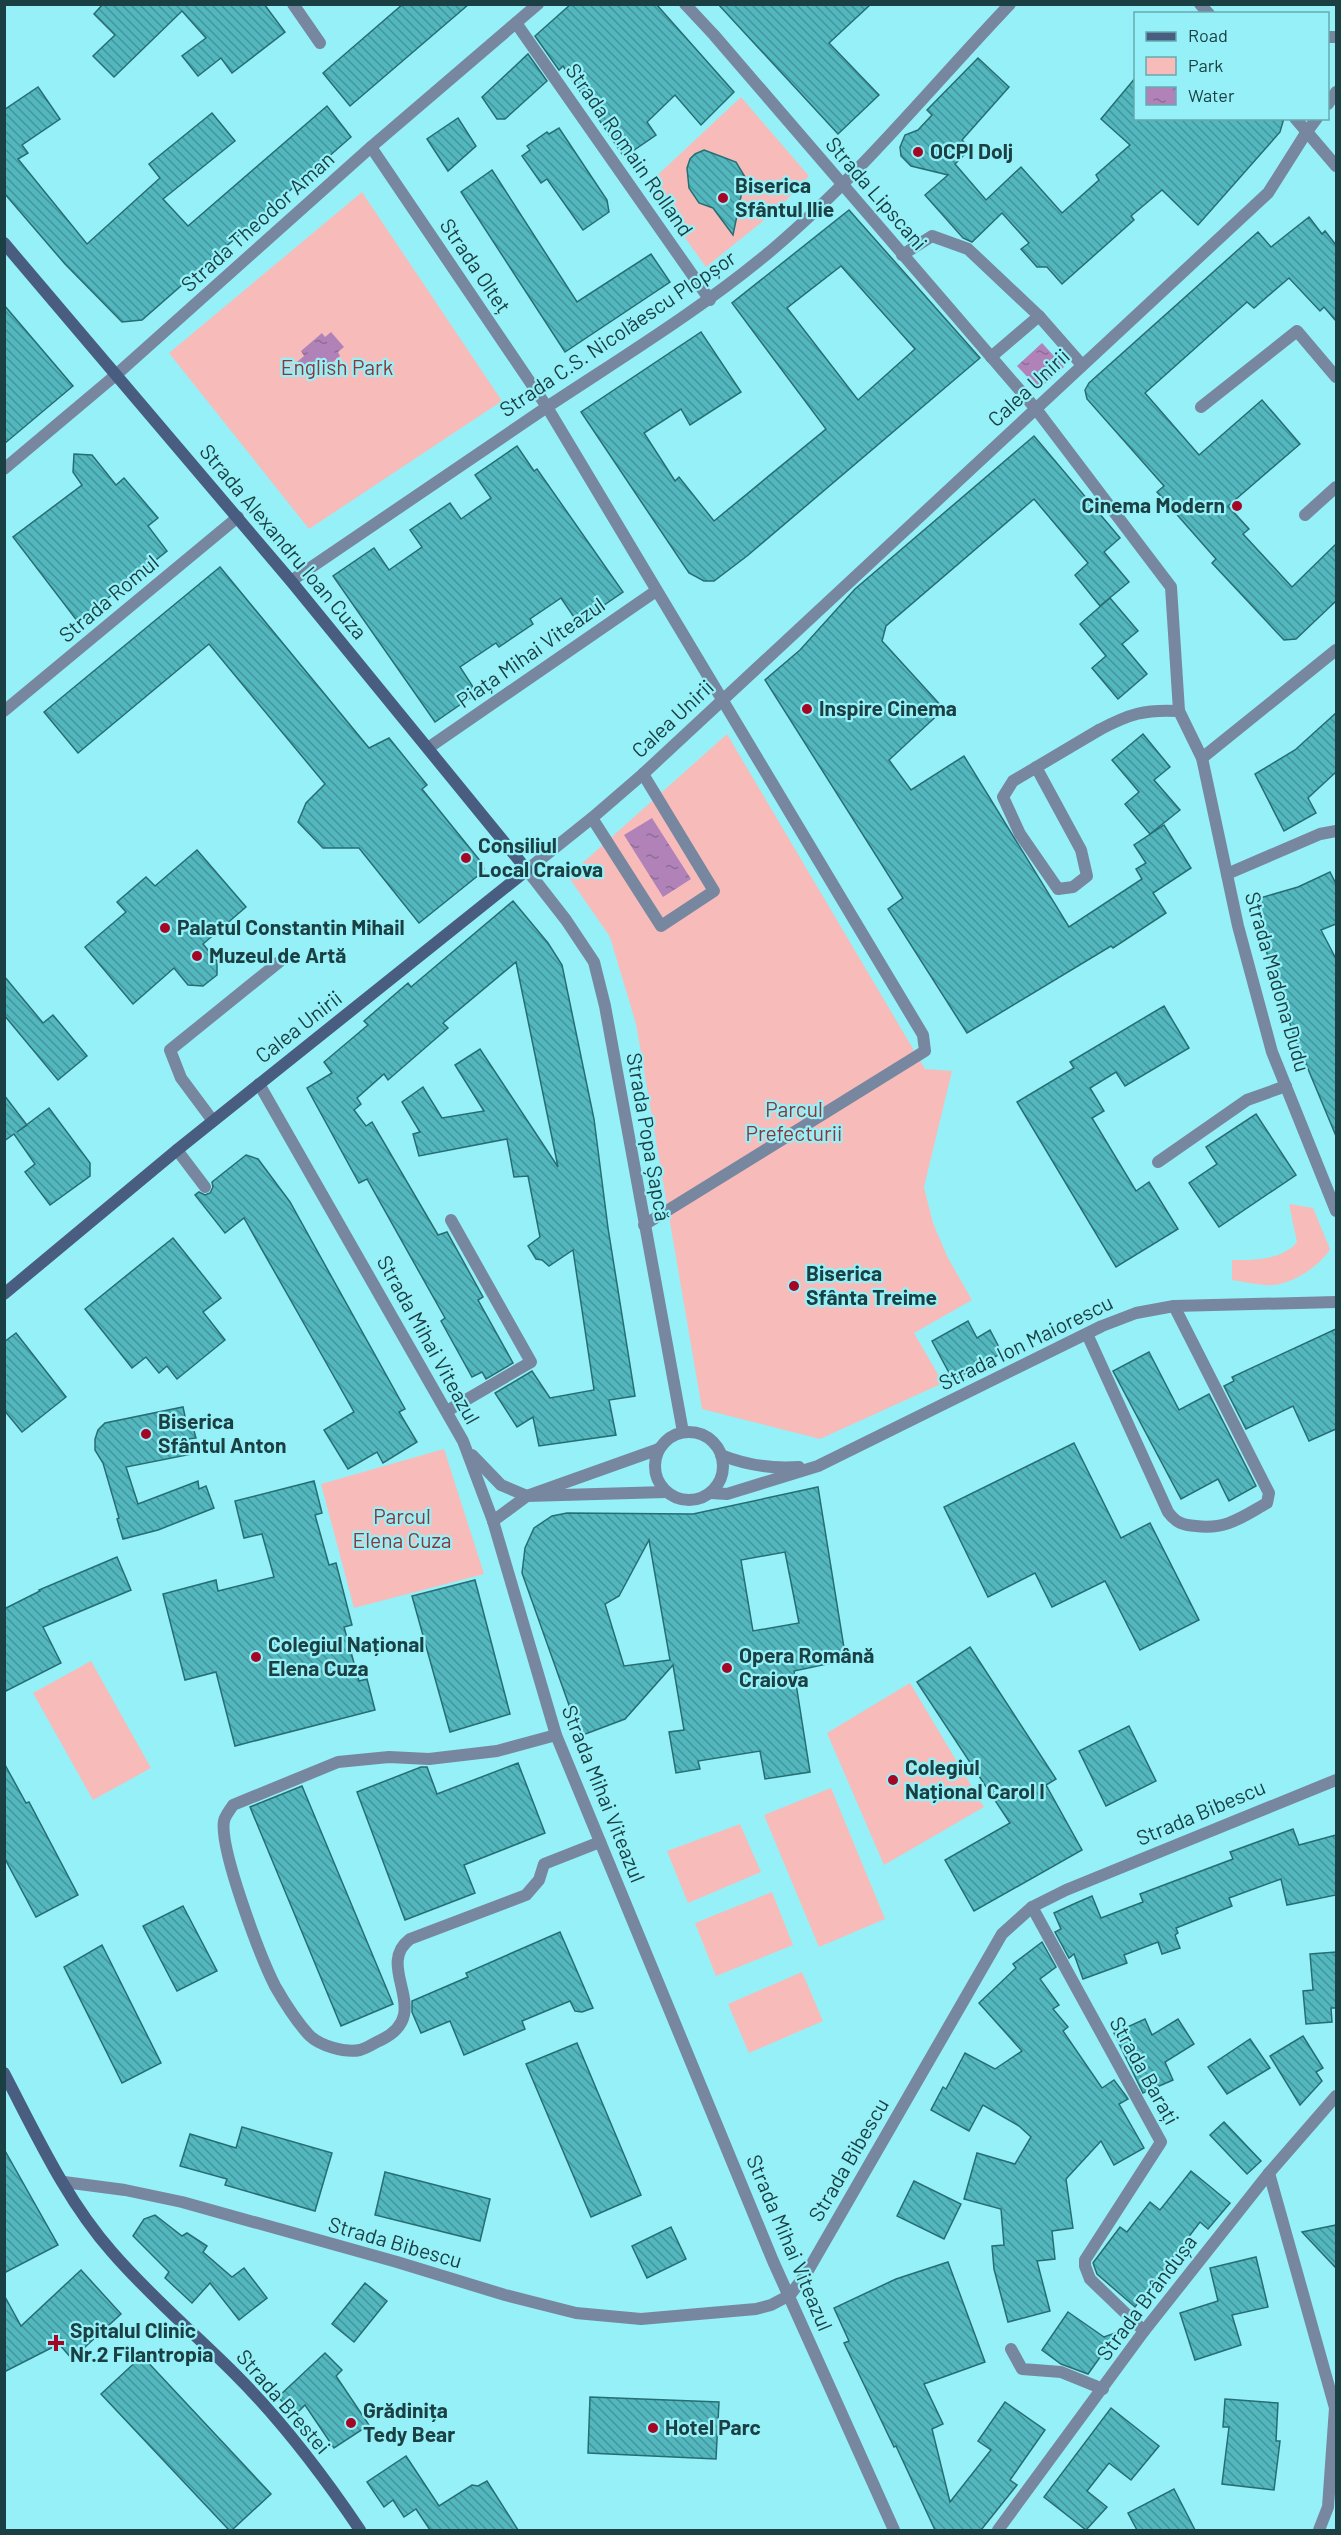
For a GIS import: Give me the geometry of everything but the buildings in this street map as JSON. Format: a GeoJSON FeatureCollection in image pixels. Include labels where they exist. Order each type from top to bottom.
{"type":"FeatureCollection","features":[{"type":"Feature","properties":{"kind":"main road","name":"Strada Alexandru Ioan Cuza"},"geometry":{"type":"LineString","coordinates":[[4,243],[238,517],[527,870]]}},
{"type":"Feature","properties":{"kind":"main road","name":"Calea Unirii"},"geometry":{"type":"LineString","coordinates":[[4,1294],[177,1150],[527,870]]}},
{"type":"Feature","properties":{"kind":"main road","name":"Strada Brestei"},"geometry":{"type":"LineString","coordinates":[[4,2073],[64,2182],[95,2231],[151,2294],[236,2374],[296,2440],[360,2530]]}},
{"type":"Feature","properties":{"kind":"street"},"geometry":{"type":"LineString","coordinates":[[293,4],[320,43]]}},
{"type":"Feature","properties":{"kind":"street","name":"Strada Theodor Aman"},"geometry":{"type":"LineString","coordinates":[[4,469],[117,374],[371,147],[538,4]]}},
{"type":"Feature","properties":{"kind":"street","name":"Strada Lipscani"},"geometry":{"type":"LineString","coordinates":[[685,4],[1036,409],[1171,587],[1179,711]]}},
{"type":"Feature","properties":{"kind":"street","name":"Strada C.S. Nicolăescu Plopșor"},"geometry":{"type":"LineString","coordinates":[[291,581],[547,407],[710,300],[775,248],[842,185],[1010,4]]}},
{"type":"Feature","properties":{"kind":"street","name":"Strada Romain Rolland"},"geometry":{"type":"LineString","coordinates":[[516,23],[710,300]]}},
{"type":"Feature","properties":{"kind":"street"},"geometry":{"type":"LineString","coordinates":[[1296,120],[1336,166]]}},
{"type":"Feature","properties":{"kind":"street","name":"Calea Unirii"},"geometry":{"type":"LineString","coordinates":[[527,870],[643,774],[1268,193],[1316,120]]}},
{"type":"Feature","properties":{"kind":"street","name":"Strada Olteț"},"geometry":{"type":"LineString","coordinates":[[371,147],[547,407],[923,1035],[925,1051],[644,1225]]}},
{"type":"Feature","properties":{"kind":"street"},"geometry":{"type":"LineString","coordinates":[[902,255],[932,236],[968,249],[1039,315],[1082,365]]}},
{"type":"Feature","properties":{"kind":"street"},"geometry":{"type":"LineString","coordinates":[[991,357],[1039,315]]}},
{"type":"Feature","properties":{"kind":"street"},"geometry":{"type":"LineString","coordinates":[[1201,407],[1297,331],[1336,377]]}},
{"type":"Feature","properties":{"kind":"street"},"geometry":{"type":"LineString","coordinates":[[1305,515],[1336,487]]}},
{"type":"Feature","properties":{"kind":"street","name":"Strada Romul"},"geometry":{"type":"LineString","coordinates":[[4,711],[238,517]]}},
{"type":"Feature","properties":{"kind":"street","name":"Piața Mihai Viteazul"},"geometry":{"type":"LineString","coordinates":[[428,748],[656,591]]}},
{"type":"Feature","properties":{"kind":"street"},"geometry":{"type":"LineString","coordinates":[[1202,758],[1336,650]]}},
{"type":"Feature","properties":{"kind":"street"},"geometry":{"type":"LineString","coordinates":[[1036,767],[1081,850],[1087,876],[1073,887],[1058,889],[1020,834],[1003,796],[1013,781],[1036,767],[1127,714],[1155,709],[1179,711]]}},
{"type":"Feature","properties":{"kind":"street","name":"Strada Madona Dudu"},"geometry":{"type":"LineString","coordinates":[[1179,711],[1202,758],[1238,926],[1272,1052],[1336,1211]]}},
{"type":"Feature","properties":{"kind":"street"},"geometry":{"type":"LineString","coordinates":[[592,818],[661,926],[714,891],[643,774]]}},
{"type":"Feature","properties":{"kind":"street"},"geometry":{"type":"LineString","coordinates":[[1227,874],[1320,834],[1336,831]]}},
{"type":"Feature","properties":{"kind":"street","name":"Strada Popa Șapcă"},"geometry":{"type":"LineString","coordinates":[[527,870],[566,920],[594,962],[605,1006],[682,1432]]}},
{"type":"Feature","properties":{"kind":"street"},"geometry":{"type":"LineString","coordinates":[[213,1121],[181,1078],[170,1050],[279,962]]}},
{"type":"Feature","properties":{"kind":"street","name":"Strada Mihai Viteazul"},"geometry":{"type":"LineString","coordinates":[[259,1084],[463,1441],[493,1521],[556,1735],[769,2250],[894,2530]]}},
{"type":"Feature","properties":{"kind":"street"},"geometry":{"type":"LineString","coordinates":[[1158,1162],[1247,1100],[1286,1086]]}},
{"type":"Feature","properties":{"kind":"street"},"geometry":{"type":"LineString","coordinates":[[177,1150],[206,1187]]}},
{"type":"Feature","properties":{"kind":"street"},"geometry":{"type":"LineString","coordinates":[[447,1411],[531,1362],[451,1220]]}},
{"type":"Feature","properties":{"kind":"street","name":"Strada Ion Maiorescu"},"geometry":{"type":"LineString","coordinates":[[711,1493],[728,1494],[818,1466],[1087,1334],[1136,1313],[1174,1306],[1336,1302]]}},
{"type":"Feature","properties":{"kind":"street"},"geometry":{"type":"LineString","coordinates":[[1087,1334],[1168,1512],[1175,1521],[1182,1525],[1222,1527],[1267,1503],[1269,1493],[1174,1306]]}},
{"type":"Feature","properties":{"kind":"street"},"geometry":{"type":"LineString","coordinates":[[682,1432],[695,1432],[706,1436],[716,1444],[721,1455],[722,1476],[711,1493],[696,1500],[680,1500],[666,1492],[658,1483],[655,1472],[655,1460],[659,1449],[665,1441],[682,1432]]}},
{"type":"Feature","properties":{"kind":"street"},"geometry":{"type":"LineString","coordinates":[[463,1441],[478,1463],[501,1485],[527,1496],[666,1492]]}},
{"type":"Feature","properties":{"kind":"street"},"geometry":{"type":"LineString","coordinates":[[493,1521],[527,1496],[659,1449]]}},
{"type":"Feature","properties":{"kind":"street","name":"Strada Ion Maiorescu"},"geometry":{"type":"LineString","coordinates":[[721,1455],[777,1469],[818,1466]]}},
{"type":"Feature","properties":{"kind":"street"},"geometry":{"type":"LineString","coordinates":[[556,1735],[497,1751],[429,1760],[389,1757],[338,1762],[233,1805],[225,1821],[227,1849],[240,1898],[275,1986],[310,2036],[332,2048],[359,2050],[391,2035],[402,2023],[406,2011],[396,1958],[401,1946],[410,1939],[526,1895],[539,1880],[544,1864],[600,1842]]}},
{"type":"Feature","properties":{"kind":"street","name":"Strada Bibescu"},"geometry":{"type":"LineString","coordinates":[[64,2182],[125,2190],[182,2202],[397,2262],[505,2295],[576,2313],[640,2319],[706,2315],[771,2305],[790,2295],[806,2274],[1002,1934],[1032,1907],[1077,1886],[1336,1780]]}},
{"type":"Feature","properties":{"kind":"street","name":"Strada Barați"},"geometry":{"type":"LineString","coordinates":[[1032,1907],[1161,2142],[1085,2260],[1086,2272],[1090,2278],[1144,2331]]}},
{"type":"Feature","properties":{"kind":"street","name":"Strada Brândușa"},"geometry":{"type":"LineString","coordinates":[[998,2530],[1144,2331],[1269,2173],[1336,2096]]}},
{"type":"Feature","properties":{"kind":"street"},"geometry":{"type":"LineString","coordinates":[[1269,2173],[1335,2408],[1328,2507],[1319,2530]]}},
{"type":"Feature","properties":{"kind":"street"},"geometry":{"type":"LineString","coordinates":[[1011,2349],[1022,2369],[1061,2372],[1102,2389]]}},
{"type":"Feature","properties":{"kind":"green space"},"geometry":{"type":"Polygon","coordinates":[[[741,97],[809,176],[778,209],[706,267],[647,185],[741,97]]]}},
{"type":"Feature","properties":{"kind":"green space","name":"English Park"},"geometry":{"type":"Polygon","coordinates":[[[362,192],[502,401],[309,529],[169,353],[362,192]]]}},
{"type":"Feature","properties":{"kind":"green space","name":"Parcul Prefecturii"},"geometry":{"type":"Polygon","coordinates":[[[727,734],[925,1069],[952,1071],[924,1187],[933,1223],[948,1258],[972,1300],[914,1333],[943,1383],[820,1439],[702,1409],[636,1024],[610,937],[568,876],[727,734]]]}},
{"type":"Feature","properties":{"kind":"green space"},"geometry":{"type":"Polygon","coordinates":[[[1289,1204],[1313,1208],[1330,1249],[1326,1255],[1306,1272],[1283,1283],[1265,1285],[1232,1280],[1232,1260],[1276,1256],[1297,1242],[1289,1204]]]}},
{"type":"Feature","properties":{"kind":"green space","name":"Parcul Elena Cuza"},"geometry":{"type":"Polygon","coordinates":[[[444,1449],[484,1574],[354,1608],[321,1484],[444,1449]]]}},
{"type":"Feature","properties":{"kind":"green space"},"geometry":{"type":"Polygon","coordinates":[[[91,1661],[151,1768],[93,1800],[33,1693],[91,1661]]]}},
{"type":"Feature","properties":{"kind":"green space"},"geometry":{"type":"Polygon","coordinates":[[[910,1683],[984,1807],[884,1865],[827,1733],[910,1683]]]}},
{"type":"Feature","properties":{"kind":"green space"},"geometry":{"type":"Polygon","coordinates":[[[831,1788],[885,1919],[819,1947],[764,1815],[831,1788]]]}},
{"type":"Feature","properties":{"kind":"green space"},"geometry":{"type":"Polygon","coordinates":[[[740,1824],[761,1872],[688,1903],[667,1851],[740,1824]]]}},
{"type":"Feature","properties":{"kind":"green space"},"geometry":{"type":"Polygon","coordinates":[[[772,1892],[793,1945],[716,1976],[695,1923],[772,1892]]]}},
{"type":"Feature","properties":{"kind":"green space"},"geometry":{"type":"Polygon","coordinates":[[[802,1972],[823,2021],[749,2053],[728,2004],[802,1972]]]}},
{"type":"Feature","properties":{"kind":"water"},"geometry":{"type":"Polygon","coordinates":[[[331,332],[344,347],[338,352],[340,356],[319,374],[316,370],[308,376],[297,362],[304,356],[301,351],[322,333],[325,337],[331,332]]]}},
{"type":"Feature","properties":{"kind":"water"},"geometry":{"type":"Polygon","coordinates":[[[1042,343],[1064,367],[1039,389],[1017,366],[1042,343]]]}},
{"type":"Feature","properties":{"kind":"water"},"geometry":{"type":"Polygon","coordinates":[[[652,818],[691,879],[663,897],[624,835],[652,818]]]}},
{"type":"Feature","properties":{"kind":"place","name":"OCPI Dolj"},"geometry":{"type":"Point","coordinates":[918,152]}},
{"type":"Feature","properties":{"kind":"place","name":"Biserica Sfântul Ilie"},"geometry":{"type":"Point","coordinates":[723,198]}},
{"type":"Feature","properties":{"kind":"place","name":"Cinema Modern"},"geometry":{"type":"Point","coordinates":[1237,506]}},
{"type":"Feature","properties":{"kind":"place","name":"Inspire Cinema"},"geometry":{"type":"Point","coordinates":[807,709]}},
{"type":"Feature","properties":{"kind":"place","name":"Consiliul Local Craiova"},"geometry":{"type":"Point","coordinates":[466,858]}},
{"type":"Feature","properties":{"kind":"place","name":"Palatul Constantin Mihail"},"geometry":{"type":"Point","coordinates":[165,928]}},
{"type":"Feature","properties":{"kind":"place","name":"Muzeul de Artă"},"geometry":{"type":"Point","coordinates":[197,956]}},
{"type":"Feature","properties":{"kind":"place","name":"Biserica Sfânta Treime"},"geometry":{"type":"Point","coordinates":[794,1286]}},
{"type":"Feature","properties":{"kind":"place","name":"Biserica Sfântul Anton"},"geometry":{"type":"Point","coordinates":[146,1434]}},
{"type":"Feature","properties":{"kind":"place","name":"Colegiul Național Elena Cuza"},"geometry":{"type":"Point","coordinates":[256,1657]}},
{"type":"Feature","properties":{"kind":"place","name":"Opera Română Craiova"},"geometry":{"type":"Point","coordinates":[727,1668]}},
{"type":"Feature","properties":{"kind":"place","name":"Colegiul Național Carol I"},"geometry":{"type":"Point","coordinates":[893,1780]}},
{"type":"Feature","properties":{"kind":"place","name":"Spitalul Clinic Nr.2 Filantropia"},"geometry":{"type":"Point","coordinates":[56,2343]}},
{"type":"Feature","properties":{"kind":"place","name":"Grădinița Tedy Bear"},"geometry":{"type":"Point","coordinates":[351,2423]}},
{"type":"Feature","properties":{"kind":"place","name":"Hotel Parc"},"geometry":{"type":"Point","coordinates":[653,2428]}}]}
